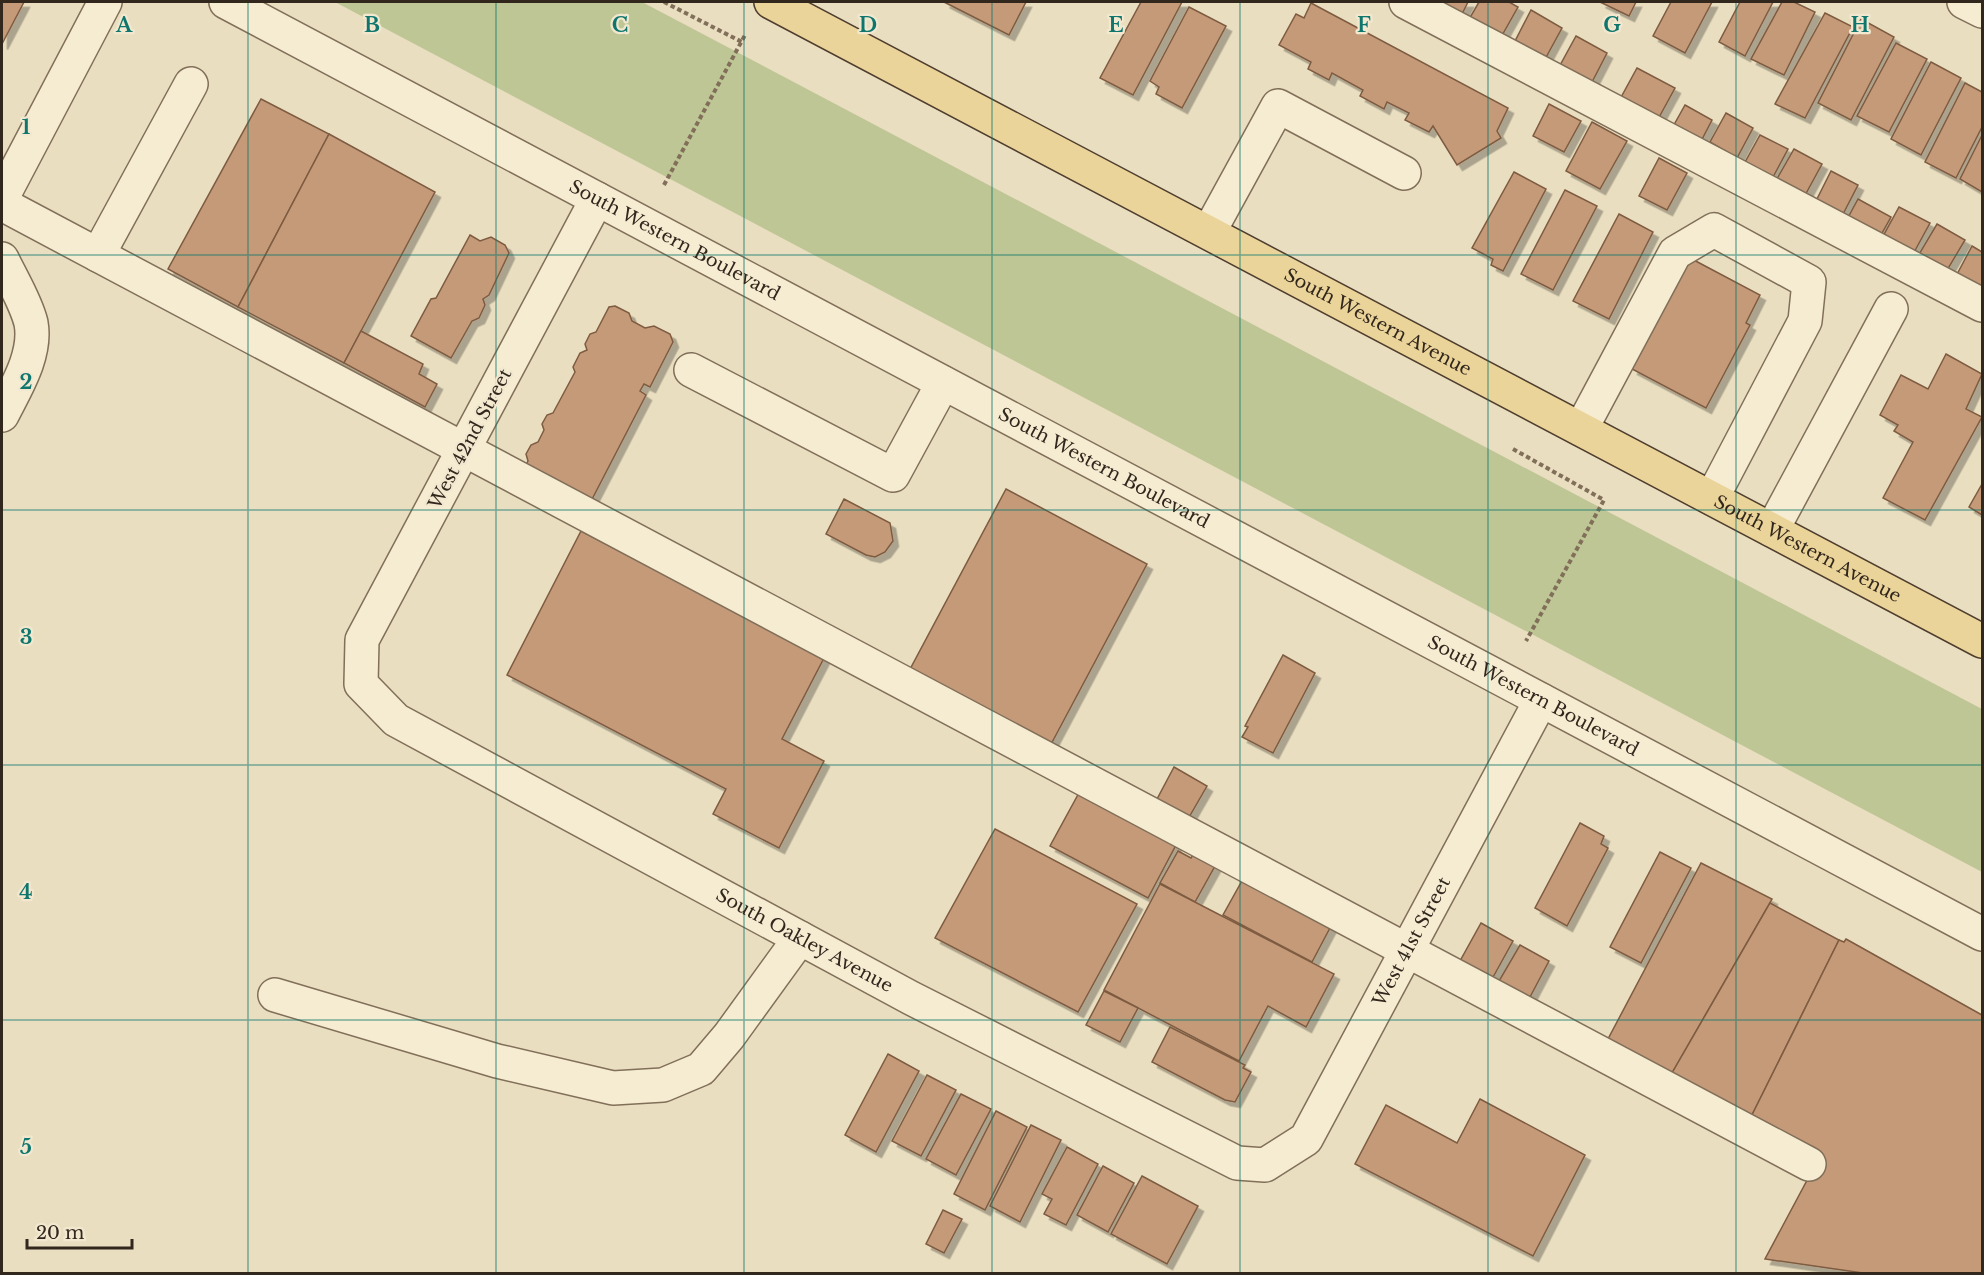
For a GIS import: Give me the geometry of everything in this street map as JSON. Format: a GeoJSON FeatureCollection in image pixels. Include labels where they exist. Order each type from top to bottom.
{"type":"FeatureCollection","features":[{"type":"Feature","properties":{"kind":"main road","name":"South Western Avenue"},"geometry":{"type":"LineString","coordinates":[[771,2],[1983,641]]}},
{"type":"Feature","properties":{"kind":"street"},"geometry":{"type":"LineString","coordinates":[[2,198],[105,2]]}},
{"type":"Feature","properties":{"kind":"street","name":"South Western Boulevard"},"geometry":{"type":"LineString","coordinates":[[226,2],[1983,934]]}},
{"type":"Feature","properties":{"kind":"street"},"geometry":{"type":"LineString","coordinates":[[1406,2],[1983,305]]}},
{"type":"Feature","properties":{"kind":"street"},"geometry":{"type":"LineString","coordinates":[[1964,2],[1983,11]]}},
{"type":"Feature","properties":{"kind":"street"},"geometry":{"type":"LineString","coordinates":[[98,255],[191,84]]}},
{"type":"Feature","properties":{"kind":"street"},"geometry":{"type":"LineString","coordinates":[[1209,232],[1278,106],[1404,173]]}},
{"type":"Feature","properties":{"kind":"street","name":"West 42nd Street"},"geometry":{"type":"LineString","coordinates":[[361,684],[362,640],[466,449],[597,199]]}},
{"type":"Feature","properties":{"kind":"street"},"geometry":{"type":"LineString","coordinates":[[2,204],[1809,1164]]}},
{"type":"Feature","properties":{"kind":"street"},"geometry":{"type":"LineString","coordinates":[[1581,429],[1675,253],[1714,230],[1809,282],[1804,321],[1712,498]]}},
{"type":"Feature","properties":{"kind":"street"},"geometry":{"type":"LineString","coordinates":[[2,259],[31,323],[29,349],[22,376],[2,416]]}},
{"type":"Feature","properties":{"kind":"street"},"geometry":{"type":"LineString","coordinates":[[1772,530],[1891,309]]}},
{"type":"Feature","properties":{"kind":"street"},"geometry":{"type":"LineString","coordinates":[[690,370],[893,475],[943,382]]}},
{"type":"Feature","properties":{"kind":"street","name":"South Oakley Avenue"},"geometry":{"type":"LineString","coordinates":[[361,684],[396,720],[911,998],[1237,1163],[1265,1165]]}},
{"type":"Feature","properties":{"kind":"street","name":"West 41st Street"},"geometry":{"type":"LineString","coordinates":[[1265,1165],[1306,1139],[1541,700]]}},
{"type":"Feature","properties":{"kind":"street"},"geometry":{"type":"LineString","coordinates":[[275,995],[497,1061],[590,1083],[613,1088],[663,1085],[701,1069],[729,1036],[800,938]]}},
{"type":"Feature","properties":{"kind":"path"},"geometry":{"type":"LineString","coordinates":[[664,2],[742,42]]}},
{"type":"Feature","properties":{"kind":"path"},"geometry":{"type":"LineString","coordinates":[[664,185],[745,35]]}},
{"type":"Feature","properties":{"kind":"path"},"geometry":{"type":"LineString","coordinates":[[1513,449],[1604,500],[1526,641]]}},
{"type":"Feature","properties":{"kind":"green space"},"geometry":{"type":"Polygon","coordinates":[[[335,2],[642,2],[1982,709],[1982,872],[335,2]]]}},
{"type":"Feature","properties":{"kind":"building"},"geometry":{"type":"Polygon","coordinates":[[[2,2],[24,2],[2,44],[2,2]]]}},
{"type":"Feature","properties":{"kind":"building"},"geometry":{"type":"Polygon","coordinates":[[[944,2],[1026,2],[1009,35],[944,2]]]}},
{"type":"Feature","properties":{"kind":"building"},"geometry":{"type":"Polygon","coordinates":[[[1141,2],[1182,2],[1133,95],[1100,78],[1141,2]]]}},
{"type":"Feature","properties":{"kind":"building"},"geometry":{"type":"Polygon","coordinates":[[[1434,2],[1468,2],[1461,16],[1434,2]]]}},
{"type":"Feature","properties":{"kind":"building"},"geometry":{"type":"Polygon","coordinates":[[[1479,2],[1509,2],[1518,7],[1500,39],[1468,21],[1479,2]]]}},
{"type":"Feature","properties":{"kind":"building"},"geometry":{"type":"Polygon","coordinates":[[[1600,2],[1636,2],[1629,16],[1600,2]]]}},
{"type":"Feature","properties":{"kind":"building"},"geometry":{"type":"Polygon","coordinates":[[[1671,2],[1712,2],[1685,53],[1653,36],[1671,2]]]}},
{"type":"Feature","properties":{"kind":"building"},"geometry":{"type":"Polygon","coordinates":[[[1740,2],[1773,2],[1745,56],[1719,42],[1740,2]]]}},
{"type":"Feature","properties":{"kind":"building"},"geometry":{"type":"Polygon","coordinates":[[[1782,2],[1794,2],[1815,12],[1784,75],[1751,59],[1782,2]]]}},
{"type":"Feature","properties":{"kind":"building"},"geometry":{"type":"Polygon","coordinates":[[[1311,3],[1508,108],[1497,131],[1501,138],[1457,165],[1433,126],[1429,132],[1405,120],[1409,113],[1387,102],[1384,109],[1360,96],[1363,90],[1332,73],[1329,80],[1308,69],[1311,62],[1279,45],[1296,14],[1304,18],[1311,3]]]}},
{"type":"Feature","properties":{"kind":"building"},"geometry":{"type":"Polygon","coordinates":[[[1189,7],[1226,26],[1182,108],[1156,94],[1159,87],[1150,81],[1189,7]]]}},
{"type":"Feature","properties":{"kind":"building"},"geometry":{"type":"Polygon","coordinates":[[[1531,10],[1562,28],[1544,61],[1513,45],[1531,10]]]}},
{"type":"Feature","properties":{"kind":"building"},"geometry":{"type":"Polygon","coordinates":[[[1825,13],[1853,27],[1805,118],[1775,104],[1825,13]]]}},
{"type":"Feature","properties":{"kind":"building"},"geometry":{"type":"Polygon","coordinates":[[[1861,19],[1894,37],[1851,120],[1818,103],[1861,19]]]}},
{"type":"Feature","properties":{"kind":"building"},"geometry":{"type":"Polygon","coordinates":[[[1576,36],[1607,53],[1590,86],[1558,69],[1576,36]]]}},
{"type":"Feature","properties":{"kind":"building"},"geometry":{"type":"Polygon","coordinates":[[[1896,43],[1927,59],[1889,132],[1857,116],[1896,43]]]}},
{"type":"Feature","properties":{"kind":"building"},"geometry":{"type":"Polygon","coordinates":[[[1931,62],[1961,78],[1921,155],[1891,139],[1931,62]]]}},
{"type":"Feature","properties":{"kind":"building"},"geometry":{"type":"Polygon","coordinates":[[[1637,68],[1675,88],[1657,121],[1619,101],[1637,68]]]}},
{"type":"Feature","properties":{"kind":"building"},"geometry":{"type":"Polygon","coordinates":[[[1965,83],[1982,92],[1982,127],[1956,178],[1925,162],[1965,83]]]}},
{"type":"Feature","properties":{"kind":"building"},"geometry":{"type":"Polygon","coordinates":[[[261,99],[329,134],[238,307],[168,269],[261,99]]]}},
{"type":"Feature","properties":{"kind":"building"},"geometry":{"type":"Polygon","coordinates":[[[1549,104],[1581,121],[1564,152],[1533,136],[1549,104]]]}},
{"type":"Feature","properties":{"kind":"building"},"geometry":{"type":"Polygon","coordinates":[[[1685,105],[1712,120],[1698,147],[1670,132],[1685,105]]]}},
{"type":"Feature","properties":{"kind":"building"},"geometry":{"type":"Polygon","coordinates":[[[1726,113],[1753,128],[1737,158],[1710,142],[1726,113]]]}},
{"type":"Feature","properties":{"kind":"building"},"geometry":{"type":"Polygon","coordinates":[[[1592,122],[1627,141],[1600,189],[1566,171],[1592,122]]]}},
{"type":"Feature","properties":{"kind":"building"},"geometry":{"type":"Polygon","coordinates":[[[329,134],[435,192],[344,363],[238,307],[329,134]]]}},
{"type":"Feature","properties":{"kind":"building"},"geometry":{"type":"Polygon","coordinates":[[[1760,135],[1788,149],[1772,179],[1744,164],[1760,135]]]}},
{"type":"Feature","properties":{"kind":"building"},"geometry":{"type":"Polygon","coordinates":[[[1982,135],[1982,192],[1960,179],[1982,135]]]}},
{"type":"Feature","properties":{"kind":"building"},"geometry":{"type":"Polygon","coordinates":[[[1794,149],[1822,164],[1803,199],[1774,184],[1794,149]]]}},
{"type":"Feature","properties":{"kind":"building"},"geometry":{"type":"Polygon","coordinates":[[[1659,158],[1687,173],[1667,210],[1639,196],[1659,158]]]}},
{"type":"Feature","properties":{"kind":"building"},"geometry":{"type":"Polygon","coordinates":[[[1831,171],[1858,185],[1841,218],[1814,205],[1831,171]]]}},
{"type":"Feature","properties":{"kind":"building"},"geometry":{"type":"Polygon","coordinates":[[[1514,172],[1546,189],[1503,271],[1491,265],[1493,259],[1472,248],[1514,172]]]}},
{"type":"Feature","properties":{"kind":"building"},"geometry":{"type":"Polygon","coordinates":[[[1565,190],[1597,206],[1553,290],[1521,274],[1565,190]]]}},
{"type":"Feature","properties":{"kind":"building"},"geometry":{"type":"Polygon","coordinates":[[[1858,199],[1891,217],[1877,242],[1844,225],[1858,199]]]}},
{"type":"Feature","properties":{"kind":"building"},"geometry":{"type":"Polygon","coordinates":[[[1899,207],[1930,223],[1912,256],[1881,240],[1899,207]]]}},
{"type":"Feature","properties":{"kind":"building"},"geometry":{"type":"Polygon","coordinates":[[[1619,214],[1653,232],[1609,319],[1573,301],[1619,214]]]}},
{"type":"Feature","properties":{"kind":"building"},"geometry":{"type":"Polygon","coordinates":[[[1937,224],[1965,240],[1946,272],[1918,256],[1937,224]]]}},
{"type":"Feature","properties":{"kind":"building"},"geometry":{"type":"Polygon","coordinates":[[[470,235],[480,241],[491,237],[505,245],[509,253],[489,295],[483,299],[485,305],[479,318],[472,321],[451,358],[411,336],[431,299],[436,298],[470,235]]]}},
{"type":"Feature","properties":{"kind":"building"},"geometry":{"type":"Polygon","coordinates":[[[1972,246],[1982,252],[1982,293],[1955,278],[1972,246]]]}},
{"type":"Feature","properties":{"kind":"building"},"geometry":{"type":"Polygon","coordinates":[[[1690,258],[1760,295],[1746,323],[1750,325],[1706,408],[1632,369],[1690,258]]]}},
{"type":"Feature","properties":{"kind":"building"},"geometry":{"type":"Polygon","coordinates":[[[615,306],[629,313],[632,321],[645,328],[654,326],[670,334],[673,342],[650,387],[644,384],[640,391],[646,395],[589,505],[523,470],[528,461],[526,454],[531,445],[538,442],[544,430],[542,424],[547,415],[553,413],[575,372],[573,367],[580,353],[587,350],[585,344],[590,334],[596,332],[609,307],[615,306]]]}},
{"type":"Feature","properties":{"kind":"building"},"geometry":{"type":"Polygon","coordinates":[[[361,331],[423,364],[419,374],[437,384],[425,407],[344,363],[361,331]]]}},
{"type":"Feature","properties":{"kind":"building"},"geometry":{"type":"Polygon","coordinates":[[[1946,354],[1982,374],[1966,409],[1982,417],[1925,520],[1883,498],[1913,442],[1894,431],[1898,425],[1880,415],[1901,375],[1928,389],[1946,354]]]}},
{"type":"Feature","properties":{"kind":"building"},"geometry":{"type":"Polygon","coordinates":[[[1982,484],[1982,515],[1969,507],[1982,484]]]}},
{"type":"Feature","properties":{"kind":"building"},"geometry":{"type":"Polygon","coordinates":[[[1006,489],[1147,564],[1049,748],[908,673],[1006,489]]]}},
{"type":"Feature","properties":{"kind":"building"},"geometry":{"type":"Polygon","coordinates":[[[844,499],[890,523],[893,541],[885,552],[875,557],[866,555],[826,534],[844,499]]]}},
{"type":"Feature","properties":{"kind":"building"},"geometry":{"type":"Polygon","coordinates":[[[581,531],[824,658],[782,739],[824,761],[779,848],[713,814],[726,789],[507,675],[581,531]]]}},
{"type":"Feature","properties":{"kind":"building"},"geometry":{"type":"Polygon","coordinates":[[[1283,655],[1315,673],[1273,753],[1242,737],[1248,727],[1245,726],[1283,655]]]}},
{"type":"Feature","properties":{"kind":"building"},"geometry":{"type":"Polygon","coordinates":[[[1174,767],[1207,786],[1188,819],[1156,801],[1174,767]]]}},
{"type":"Feature","properties":{"kind":"building"},"geometry":{"type":"Polygon","coordinates":[[[1080,791],[1176,845],[1148,898],[1050,846],[1080,791]]]}},
{"type":"Feature","properties":{"kind":"building"},"geometry":{"type":"Polygon","coordinates":[[[1580,823],[1604,836],[1601,844],[1608,848],[1567,926],[1535,908],[1580,823]]]}},
{"type":"Feature","properties":{"kind":"building"},"geometry":{"type":"Polygon","coordinates":[[[995,829],[1137,904],[1078,1012],[935,938],[995,829]]]}},
{"type":"Feature","properties":{"kind":"building"},"geometry":{"type":"Polygon","coordinates":[[[1178,851],[1191,858],[1193,855],[1215,866],[1195,902],[1160,883],[1178,851]]]}},
{"type":"Feature","properties":{"kind":"building"},"geometry":{"type":"Polygon","coordinates":[[[1660,852],[1691,868],[1641,963],[1610,947],[1660,852]]]}},
{"type":"Feature","properties":{"kind":"building"},"geometry":{"type":"Polygon","coordinates":[[[1701,863],[1772,899],[1672,1073],[1608,1039],[1701,863]]]}},
{"type":"Feature","properties":{"kind":"building"},"geometry":{"type":"Polygon","coordinates":[[[1243,879],[1331,926],[1312,962],[1223,915],[1243,879]]]}},
{"type":"Feature","properties":{"kind":"building"},"geometry":{"type":"Polygon","coordinates":[[[1160,884],[1334,974],[1306,1027],[1268,1006],[1239,1061],[1104,990],[1160,884]]]}},
{"type":"Feature","properties":{"kind":"building"},"geometry":{"type":"Polygon","coordinates":[[[1770,903],[1839,940],[1751,1117],[1672,1073],[1770,903]]]}},
{"type":"Feature","properties":{"kind":"building"},"geometry":{"type":"Polygon","coordinates":[[[1481,923],[1513,941],[1492,979],[1460,961],[1481,923]]]}},
{"type":"Feature","properties":{"kind":"building"},"geometry":{"type":"Polygon","coordinates":[[[1846,939],[1982,1015],[1982,1274],[1863,1273],[1765,1259],[1821,1154],[1751,1117],[1839,940],[1844,942],[1846,939]]]}},
{"type":"Feature","properties":{"kind":"building"},"geometry":{"type":"Polygon","coordinates":[[[1520,945],[1549,961],[1530,997],[1499,981],[1520,945]]]}},
{"type":"Feature","properties":{"kind":"building"},"geometry":{"type":"Polygon","coordinates":[[[1104,991],[1138,1008],[1120,1042],[1086,1025],[1104,991]]]}},
{"type":"Feature","properties":{"kind":"building"},"geometry":{"type":"Polygon","coordinates":[[[1170,1027],[1245,1065],[1243,1068],[1251,1072],[1235,1102],[1225,1100],[1152,1062],[1170,1027]]]}},
{"type":"Feature","properties":{"kind":"building"},"geometry":{"type":"Polygon","coordinates":[[[888,1054],[919,1071],[876,1152],[845,1135],[888,1054]]]}},
{"type":"Feature","properties":{"kind":"building"},"geometry":{"type":"Polygon","coordinates":[[[927,1075],[956,1090],[921,1156],[892,1141],[927,1075]]]}},
{"type":"Feature","properties":{"kind":"building"},"geometry":{"type":"Polygon","coordinates":[[[961,1094],[991,1109],[956,1175],[926,1159],[961,1094]]]}},
{"type":"Feature","properties":{"kind":"building"},"geometry":{"type":"Polygon","coordinates":[[[1480,1099],[1585,1155],[1533,1256],[1355,1164],[1386,1105],[1457,1143],[1480,1099]]]}},
{"type":"Feature","properties":{"kind":"building"},"geometry":{"type":"Polygon","coordinates":[[[996,1111],[1027,1127],[985,1210],[954,1194],[996,1111]]]}},
{"type":"Feature","properties":{"kind":"building"},"geometry":{"type":"Polygon","coordinates":[[[1031,1125],[1061,1140],[1020,1222],[990,1206],[1031,1125]]]}},
{"type":"Feature","properties":{"kind":"building"},"geometry":{"type":"Polygon","coordinates":[[[1067,1147],[1098,1164],[1066,1225],[1044,1214],[1052,1199],[1042,1194],[1067,1147]]]}},
{"type":"Feature","properties":{"kind":"building"},"geometry":{"type":"Polygon","coordinates":[[[1103,1166],[1134,1183],[1108,1232],[1077,1215],[1103,1166]]]}},
{"type":"Feature","properties":{"kind":"building"},"geometry":{"type":"Polygon","coordinates":[[[1142,1176],[1198,1206],[1167,1264],[1111,1234],[1142,1176]]]}},
{"type":"Feature","properties":{"kind":"building"},"geometry":{"type":"Polygon","coordinates":[[[943,1210],[962,1219],[944,1253],[926,1244],[943,1210]]]}}]}
